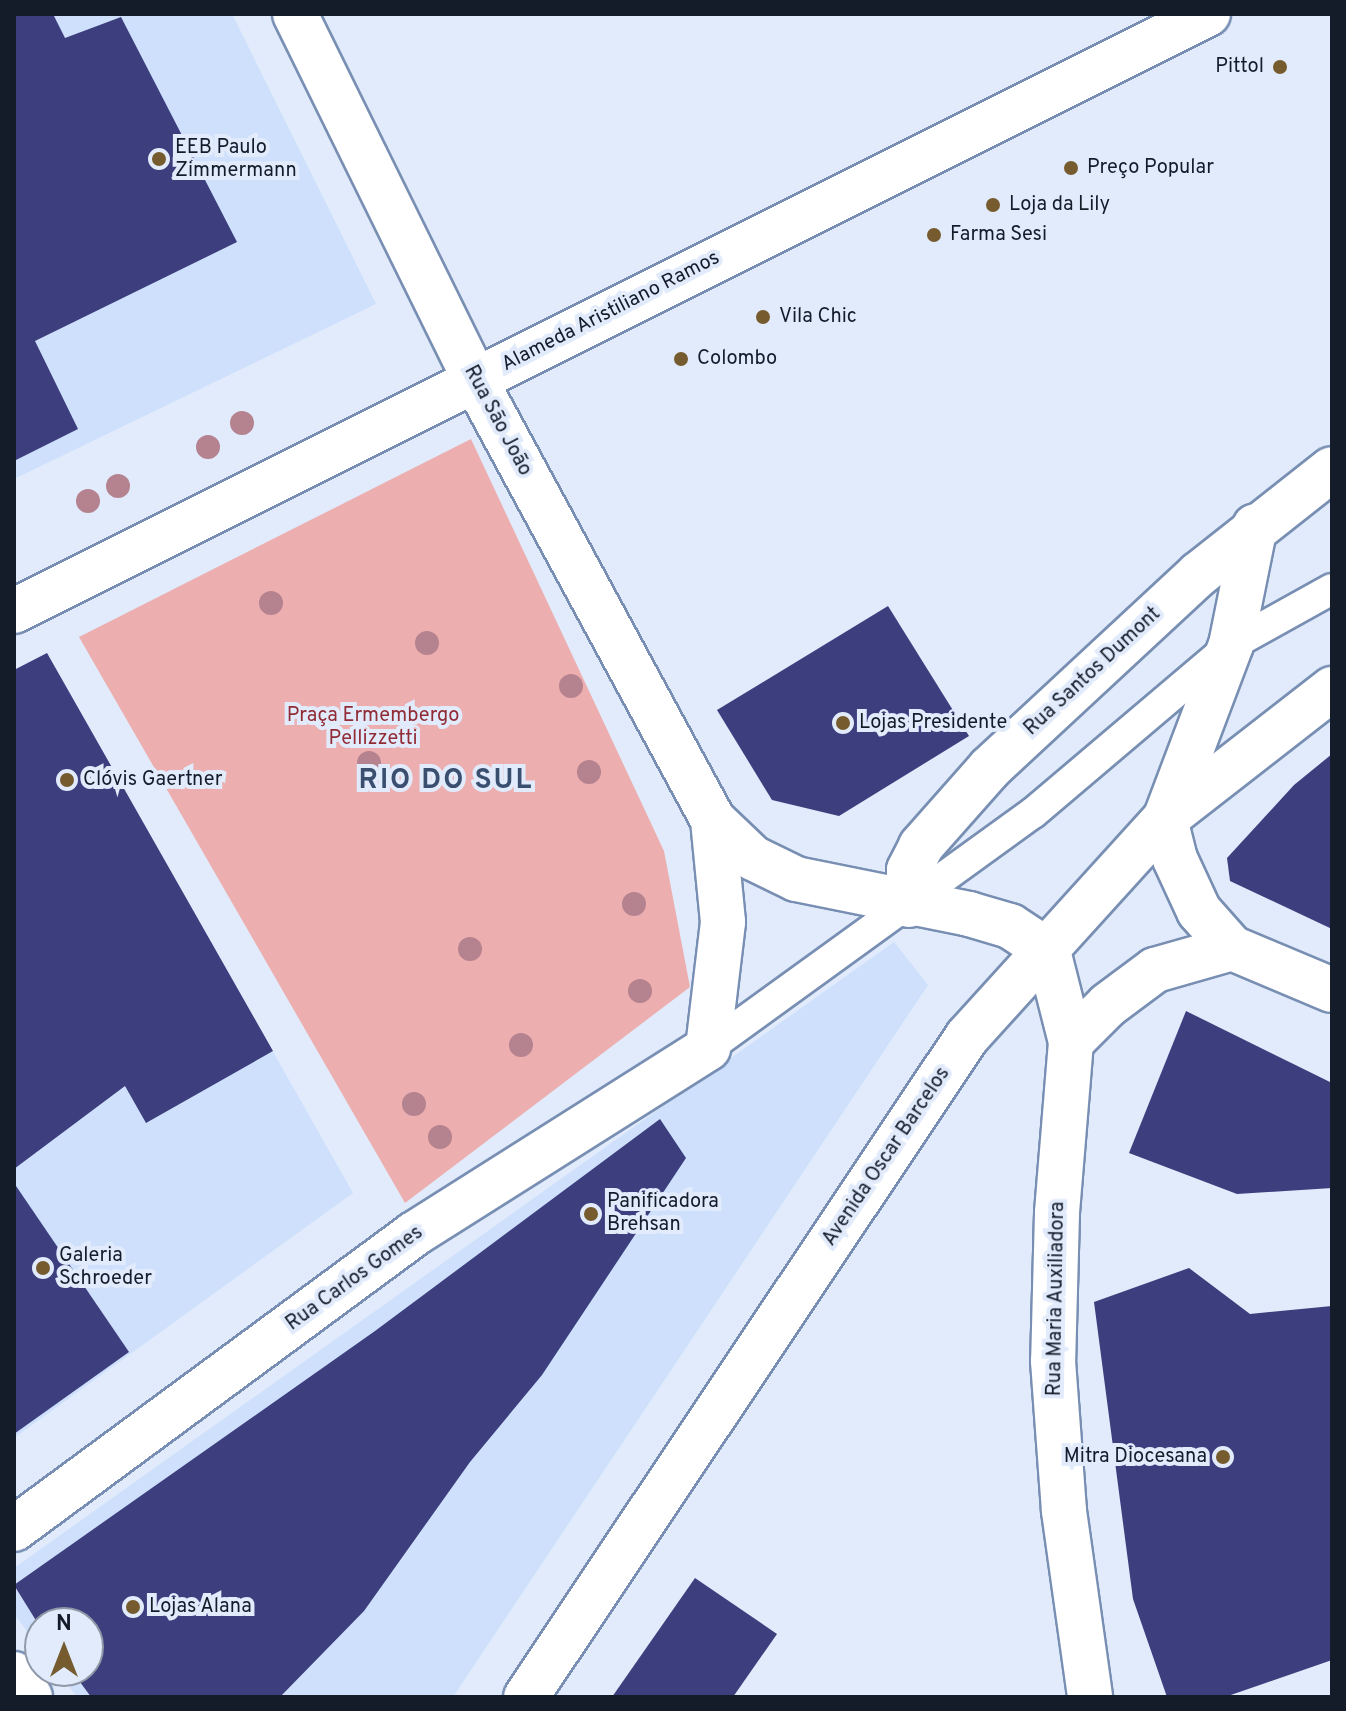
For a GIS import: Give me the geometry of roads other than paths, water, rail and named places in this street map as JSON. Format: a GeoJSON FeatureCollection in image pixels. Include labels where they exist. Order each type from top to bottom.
{"type":"FeatureCollection","features":[{"type":"Feature","properties":{"kind":"street","name":"Rua São João"},"geometry":{"type":"LineString","coordinates":[[295,14],[475,380],[713,820],[753,858],[796,879],[1010,926],[1048,951]]}},
{"type":"Feature","properties":{"kind":"street","name":"Alameda Aristiliano Ramos"},"geometry":{"type":"LineString","coordinates":[[14,611],[1208,14]]}},
{"type":"Feature","properties":{"kind":"street","name":"Rua Santos Dumont"},"geometry":{"type":"LineString","coordinates":[[909,905],[909,870],[921,846],[990,768],[1255,526],[1332,469]]}},
{"type":"Feature","properties":{"kind":"street"},"geometry":{"type":"LineString","coordinates":[[1255,526],[1231,645],[1165,819],[1175,859],[1199,911],[1232,948],[1332,990]]}},
{"type":"Feature","properties":{"kind":"street","name":"Avenida Oscar Barcelos"},"geometry":{"type":"LineString","coordinates":[[526,1697],[967,1037],[1165,819],[1332,689]]}},
{"type":"Feature","properties":{"kind":"street","name":"Rua São João"},"geometry":{"type":"LineString","coordinates":[[708,1048],[723,922],[713,820]]}},
{"type":"Feature","properties":{"kind":"street"},"geometry":{"type":"LineString","coordinates":[[1071,1042],[1108,1005],[1155,970],[1232,948]]}},
{"type":"Feature","properties":{"kind":"street","name":"Rua Maria Auxiliadora"},"geometry":{"type":"LineString","coordinates":[[1048,951],[1071,1042],[1057,1213],[1053,1361],[1064,1511],[1090,1697]]}},
{"type":"Feature","properties":{"kind":"street","name":"Rua Carlos Gomes"},"geometry":{"type":"LineString","coordinates":[[14,1529],[414,1234],[708,1048]]}},
{"type":"Feature","properties":{"kind":"street"},"geometry":{"type":"LineString","coordinates":[[14,1674],[30,1697]]}},
{"type":"Feature","properties":{"kind":"lane"},"geometry":{"type":"LineString","coordinates":[[708,1048],[1033,813],[1231,645],[1332,589]]}},
{"type":"Feature","properties":{"kind":"place","name":"Pittol"},"geometry":{"type":"Point","coordinates":[1280,67]}},
{"type":"Feature","properties":{"kind":"place","name":"EEB Paulo Zimmermann"},"geometry":{"type":"Point","coordinates":[159,159]}},
{"type":"Feature","properties":{"kind":"place","name":"Preço Popular"},"geometry":{"type":"Point","coordinates":[1071,168]}},
{"type":"Feature","properties":{"kind":"place","name":"Loja da Lily"},"geometry":{"type":"Point","coordinates":[993,205]}},
{"type":"Feature","properties":{"kind":"place","name":"Farma Sesi"},"geometry":{"type":"Point","coordinates":[934,235]}},
{"type":"Feature","properties":{"kind":"place","name":"Vila Chic"},"geometry":{"type":"Point","coordinates":[763,317]}},
{"type":"Feature","properties":{"kind":"place","name":"Colombo"},"geometry":{"type":"Point","coordinates":[681,359]}},
{"type":"Feature","properties":{"kind":"place","name":"Lojas Presidente"},"geometry":{"type":"Point","coordinates":[843,723]}},
{"type":"Feature","properties":{"kind":"place","name":"Clóvis Gaertner"},"geometry":{"type":"Point","coordinates":[67,780]}},
{"type":"Feature","properties":{"kind":"place","name":"Panificadora Brehsan"},"geometry":{"type":"Point","coordinates":[591,1214]}},
{"type":"Feature","properties":{"kind":"place","name":"Galeria Schroeder"},"geometry":{"type":"Point","coordinates":[43,1268]}},
{"type":"Feature","properties":{"kind":"place","name":"Mitra Diocesana"},"geometry":{"type":"Point","coordinates":[1223,1457]}},
{"type":"Feature","properties":{"kind":"place","name":"Lojas Alana"},"geometry":{"type":"Point","coordinates":[133,1607]}},
{"type":"Feature","properties":{"kind":"district","name":"RIO DO SUL"},"geometry":{"type":"Point","coordinates":[446,781]}},
{"type":"Feature","properties":{"kind":"park label","name":"Praça Ermembergo Pellizzetti"},"geometry":{"type":"Point","coordinates":[373,728]}}]}
